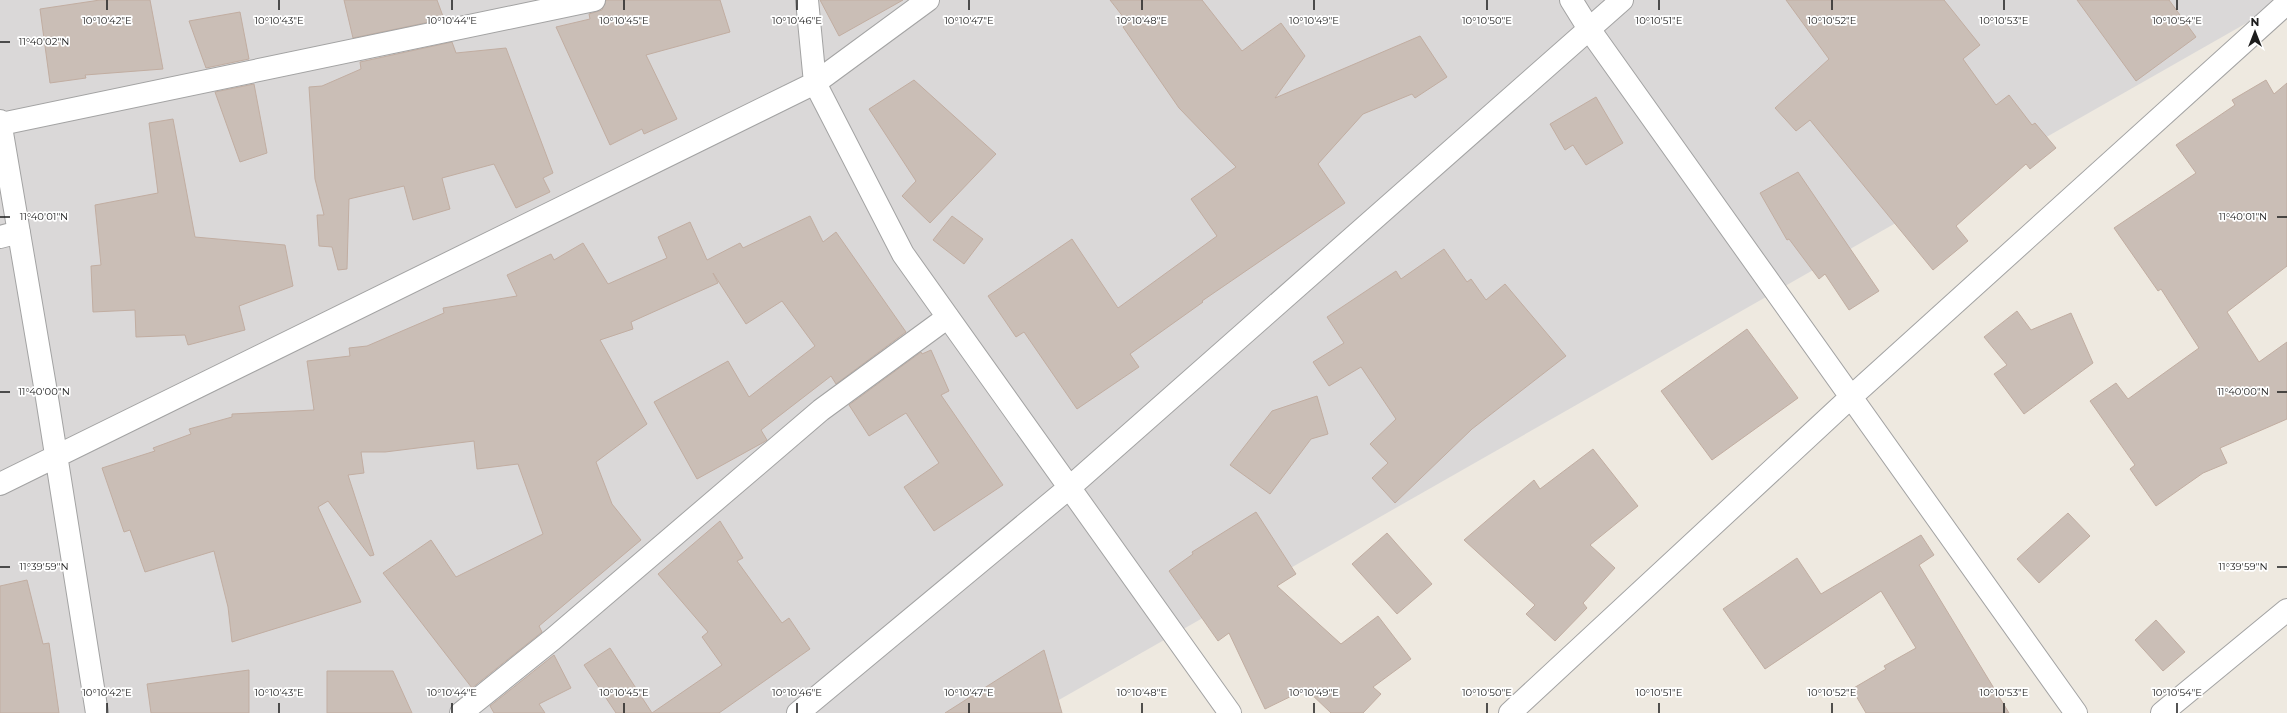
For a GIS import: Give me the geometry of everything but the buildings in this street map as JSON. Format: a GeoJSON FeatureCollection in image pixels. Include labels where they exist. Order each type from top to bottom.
{"type":"FeatureCollection","features":[{"type":"Feature","properties":{"kind":"street"},"geometry":{"type":"LineString","coordinates":[[96,713],[56,457],[10,234],[0,122],[594,0]]}},
{"type":"Feature","properties":{"kind":"street"},"geometry":{"type":"LineString","coordinates":[[807,0],[815,84],[903,254],[1230,713]]}},
{"type":"Feature","properties":{"kind":"street"},"geometry":{"type":"LineString","coordinates":[[0,484],[815,84],[928,0]]}},
{"type":"Feature","properties":{"kind":"street"},"geometry":{"type":"LineString","coordinates":[[1571,0],[1590,29],[2076,713]]}},
{"type":"Feature","properties":{"kind":"street"},"geometry":{"type":"LineString","coordinates":[[798,713],[1070,487],[1622,0]]}},
{"type":"Feature","properties":{"kind":"street"},"geometry":{"type":"LineString","coordinates":[[1510,713],[1852,397],[2287,3]]}},
{"type":"Feature","properties":{"kind":"street"},"geometry":{"type":"LineString","coordinates":[[461,713],[559,634],[821,410],[948,316]]}},
{"type":"Feature","properties":{"kind":"street"},"geometry":{"type":"LineString","coordinates":[[2162,713],[2287,610]]}},
{"type":"Feature","properties":{"kind":"shaded area"},"geometry":{"type":"Polygon","coordinates":[[[0,0],[2287,0],[1036,713],[0,713],[0,0]]]}}]}
